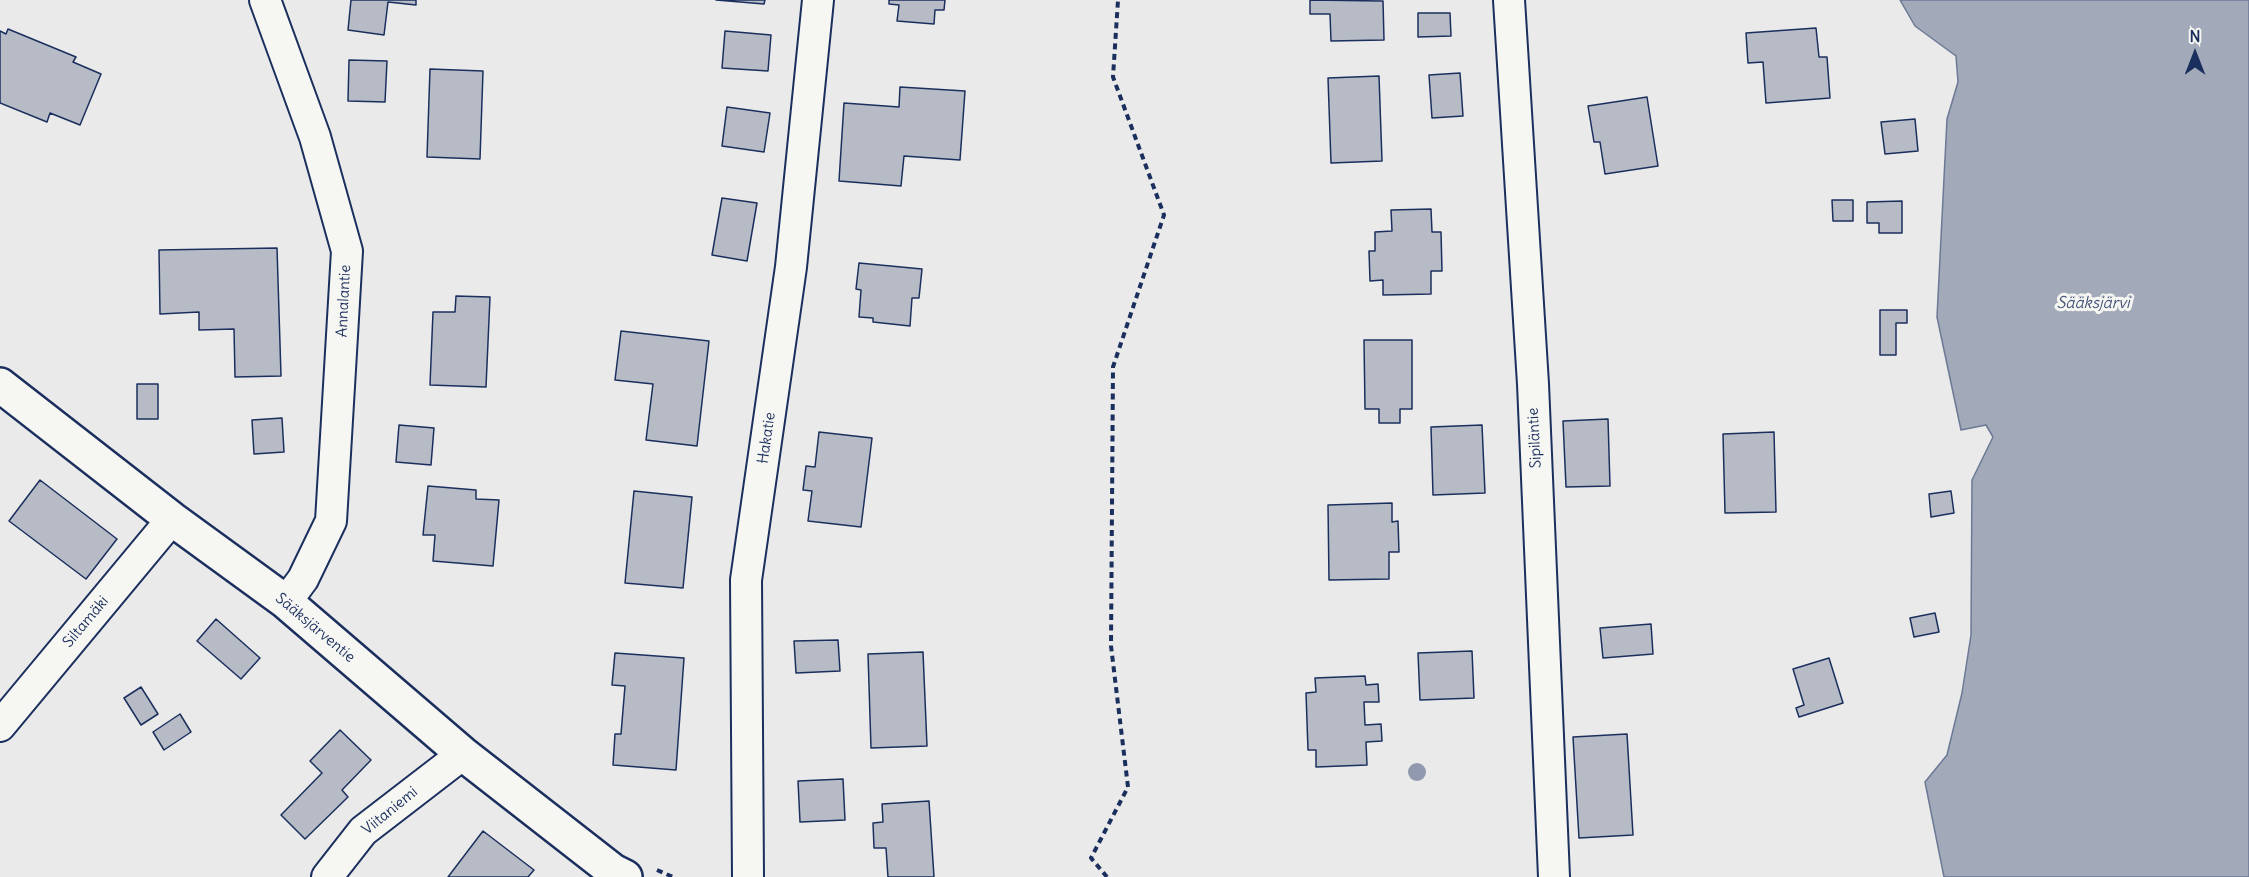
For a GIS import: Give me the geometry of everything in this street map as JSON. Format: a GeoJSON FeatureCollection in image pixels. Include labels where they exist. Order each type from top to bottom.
{"type":"FeatureCollection","features":[{"type":"Feature","properties":{"kind":"street","name":"Annalantie"},"geometry":{"type":"LineString","coordinates":[[265,0],[315,137],[347,252],[331,520],[303,579],[286,602]]}},
{"type":"Feature","properties":{"kind":"street","name":"Hakatie"},"geometry":{"type":"LineString","coordinates":[[747,877],[746,580],[791,267],[818,0]]}},
{"type":"Feature","properties":{"kind":"street","name":"Sipiläntie"},"geometry":{"type":"LineString","coordinates":[[1509,0],[1533,384],[1554,877]]}},
{"type":"Feature","properties":{"kind":"street","name":"Sääksjärventie"},"geometry":{"type":"LineString","coordinates":[[0,385],[172,519],[286,602],[463,754],[614,871],[625,877]]}},
{"type":"Feature","properties":{"kind":"street","name":"Siltamäki"},"geometry":{"type":"LineString","coordinates":[[0,726],[172,519]]}},
{"type":"Feature","properties":{"kind":"street","name":"Viitaniemi"},"geometry":{"type":"LineString","coordinates":[[327,877],[363,831],[463,754]]}},
{"type":"Feature","properties":{"kind":"path"},"geometry":{"type":"LineString","coordinates":[[1107,877],[1091,858],[1128,787],[1111,646],[1113,367],[1164,215],[1113,77],[1118,0]]}},
{"type":"Feature","properties":{"kind":"water","name":"Sääksjärvi"},"geometry":{"type":"Polygon","coordinates":[[[1900,0],[2249,0],[2249,877],[1944,877],[1925,782],[1947,755],[1962,693],[1971,635],[1972,480],[1993,437],[1986,425],[1961,430],[1937,317],[1947,119],[1958,82],[1956,56],[1915,26],[1900,0]]]}},
{"type":"Feature","properties":{"kind":"building"},"geometry":{"type":"Polygon","coordinates":[[[351,0],[416,0],[416,5],[388,2],[384,35],[348,30],[351,0]]]}},
{"type":"Feature","properties":{"kind":"building"},"geometry":{"type":"Polygon","coordinates":[[[716,0],[765,0],[764,4],[716,0]]]}},
{"type":"Feature","properties":{"kind":"building"},"geometry":{"type":"Polygon","coordinates":[[[889,0],[945,0],[944,10],[935,10],[934,24],[897,21],[899,5],[889,4],[889,0]]]}},
{"type":"Feature","properties":{"kind":"building"},"geometry":{"type":"Polygon","coordinates":[[[1310,0],[1383,1],[1384,40],[1331,41],[1330,14],[1310,14],[1310,0]]]}},
{"type":"Feature","properties":{"kind":"building"},"geometry":{"type":"Polygon","coordinates":[[[1418,13],[1450,13],[1451,36],[1418,37],[1418,13]]]}},
{"type":"Feature","properties":{"kind":"building"},"geometry":{"type":"Polygon","coordinates":[[[1816,28],[1819,57],[1827,57],[1830,98],[1766,103],[1763,62],[1748,63],[1746,33],[1816,28]]]}},
{"type":"Feature","properties":{"kind":"building"},"geometry":{"type":"Polygon","coordinates":[[[8,29],[76,57],[73,62],[101,74],[80,125],[50,113],[47,122],[0,103],[0,31],[6,34],[8,29]]]}},
{"type":"Feature","properties":{"kind":"building"},"geometry":{"type":"Polygon","coordinates":[[[725,31],[771,35],[768,71],[722,68],[725,31]]]}},
{"type":"Feature","properties":{"kind":"building"},"geometry":{"type":"Polygon","coordinates":[[[349,60],[387,61],[385,102],[348,101],[349,60]]]}},
{"type":"Feature","properties":{"kind":"building"},"geometry":{"type":"Polygon","coordinates":[[[430,69],[483,71],[480,159],[427,157],[430,69]]]}},
{"type":"Feature","properties":{"kind":"building"},"geometry":{"type":"Polygon","coordinates":[[[1460,73],[1463,116],[1432,118],[1429,75],[1460,73]]]}},
{"type":"Feature","properties":{"kind":"building"},"geometry":{"type":"Polygon","coordinates":[[[1379,76],[1382,161],[1331,163],[1328,78],[1379,76]]]}},
{"type":"Feature","properties":{"kind":"building"},"geometry":{"type":"Polygon","coordinates":[[[900,87],[965,91],[960,160],[904,156],[901,186],[839,181],[844,103],[899,107],[900,87]]]}},
{"type":"Feature","properties":{"kind":"building"},"geometry":{"type":"Polygon","coordinates":[[[1647,97],[1658,166],[1605,174],[1600,142],[1594,142],[1588,106],[1647,97]]]}},
{"type":"Feature","properties":{"kind":"building"},"geometry":{"type":"Polygon","coordinates":[[[727,107],[770,113],[764,152],[722,146],[727,107]]]}},
{"type":"Feature","properties":{"kind":"building"},"geometry":{"type":"Polygon","coordinates":[[[1915,119],[1918,151],[1885,154],[1881,122],[1915,119]]]}},
{"type":"Feature","properties":{"kind":"building"},"geometry":{"type":"Polygon","coordinates":[[[722,198],[757,203],[747,261],[712,255],[722,198]]]}},
{"type":"Feature","properties":{"kind":"building"},"geometry":{"type":"Polygon","coordinates":[[[1832,200],[1853,200],[1853,221],[1833,221],[1832,200]]]}},
{"type":"Feature","properties":{"kind":"building"},"geometry":{"type":"Polygon","coordinates":[[[1902,201],[1902,233],[1879,233],[1879,223],[1867,223],[1867,202],[1902,201]]]}},
{"type":"Feature","properties":{"kind":"building"},"geometry":{"type":"Polygon","coordinates":[[[1431,209],[1432,232],[1441,232],[1442,271],[1431,271],[1431,294],[1383,295],[1383,280],[1370,281],[1369,251],[1375,251],[1375,232],[1392,231],[1391,210],[1431,209]]]}},
{"type":"Feature","properties":{"kind":"building"},"geometry":{"type":"Polygon","coordinates":[[[277,248],[281,376],[235,377],[234,329],[199,330],[199,312],[160,314],[159,250],[277,248]]]}},
{"type":"Feature","properties":{"kind":"building"},"geometry":{"type":"Polygon","coordinates":[[[859,263],[922,269],[919,298],[912,298],[910,326],[873,322],[873,318],[859,317],[861,290],[856,289],[859,263]]]}},
{"type":"Feature","properties":{"kind":"building"},"geometry":{"type":"Polygon","coordinates":[[[456,296],[490,297],[486,387],[430,385],[433,312],[455,312],[456,296]]]}},
{"type":"Feature","properties":{"kind":"building"},"geometry":{"type":"Polygon","coordinates":[[[1880,310],[1907,310],[1907,323],[1896,323],[1896,355],[1880,355],[1880,310]]]}},
{"type":"Feature","properties":{"kind":"building"},"geometry":{"type":"Polygon","coordinates":[[[621,331],[709,341],[697,446],[646,440],[653,384],[615,380],[621,331]]]}},
{"type":"Feature","properties":{"kind":"building"},"geometry":{"type":"Polygon","coordinates":[[[1364,340],[1412,340],[1412,409],[1400,409],[1400,423],[1379,423],[1379,409],[1365,409],[1364,340]]]}},
{"type":"Feature","properties":{"kind":"building"},"geometry":{"type":"Polygon","coordinates":[[[137,384],[158,384],[158,419],[137,419],[137,384]]]}},
{"type":"Feature","properties":{"kind":"building"},"geometry":{"type":"Polygon","coordinates":[[[282,418],[284,452],[254,454],[252,420],[282,418]]]}},
{"type":"Feature","properties":{"kind":"building"},"geometry":{"type":"Polygon","coordinates":[[[1608,419],[1610,486],[1566,487],[1563,421],[1608,419]]]}},
{"type":"Feature","properties":{"kind":"building"},"geometry":{"type":"Polygon","coordinates":[[[399,425],[434,428],[431,465],[396,462],[399,425]]]}},
{"type":"Feature","properties":{"kind":"building"},"geometry":{"type":"Polygon","coordinates":[[[1482,425],[1485,493],[1433,495],[1431,427],[1482,425]]]}},
{"type":"Feature","properties":{"kind":"building"},"geometry":{"type":"Polygon","coordinates":[[[819,432],[872,438],[861,527],[808,521],[812,491],[803,490],[806,466],[815,467],[819,432]]]}},
{"type":"Feature","properties":{"kind":"building"},"geometry":{"type":"Polygon","coordinates":[[[1774,432],[1776,512],[1725,513],[1723,434],[1774,432]]]}},
{"type":"Feature","properties":{"kind":"building"},"geometry":{"type":"Polygon","coordinates":[[[40,480],[117,539],[86,579],[9,521],[40,480]]]}},
{"type":"Feature","properties":{"kind":"building"},"geometry":{"type":"Polygon","coordinates":[[[428,486],[476,490],[476,499],[499,500],[493,566],[433,561],[435,535],[423,535],[428,486]]]}},
{"type":"Feature","properties":{"kind":"building"},"geometry":{"type":"Polygon","coordinates":[[[634,491],[692,497],[683,588],[625,583],[634,491]]]}},
{"type":"Feature","properties":{"kind":"building"},"geometry":{"type":"Polygon","coordinates":[[[1951,491],[1954,513],[1931,517],[1929,494],[1951,491]]]}},
{"type":"Feature","properties":{"kind":"building"},"geometry":{"type":"Polygon","coordinates":[[[1392,503],[1392,522],[1398,521],[1399,552],[1389,552],[1389,579],[1329,580],[1328,505],[1392,503]]]}},
{"type":"Feature","properties":{"kind":"building"},"geometry":{"type":"Polygon","coordinates":[[[1935,613],[1939,632],[1914,637],[1910,618],[1935,613]]]}},
{"type":"Feature","properties":{"kind":"building"},"geometry":{"type":"Polygon","coordinates":[[[216,619],[260,658],[241,679],[197,641],[216,619]]]}},
{"type":"Feature","properties":{"kind":"building"},"geometry":{"type":"Polygon","coordinates":[[[1651,624],[1653,654],[1603,658],[1600,628],[1651,624]]]}},
{"type":"Feature","properties":{"kind":"building"},"geometry":{"type":"Polygon","coordinates":[[[838,640],[840,671],[796,673],[794,641],[838,640]]]}},
{"type":"Feature","properties":{"kind":"building"},"geometry":{"type":"Polygon","coordinates":[[[1472,651],[1474,698],[1420,700],[1418,653],[1472,651]]]}},
{"type":"Feature","properties":{"kind":"building"},"geometry":{"type":"Polygon","coordinates":[[[923,652],[927,746],[871,748],[868,654],[923,652]]]}},
{"type":"Feature","properties":{"kind":"building"},"geometry":{"type":"Polygon","coordinates":[[[615,653],[684,658],[676,770],[613,765],[615,734],[621,734],[625,686],[612,685],[615,653]]]}},
{"type":"Feature","properties":{"kind":"building"},"geometry":{"type":"Polygon","coordinates":[[[1829,658],[1843,703],[1799,717],[1796,708],[1804,705],[1793,669],[1829,658]]]}},
{"type":"Feature","properties":{"kind":"building"},"geometry":{"type":"Polygon","coordinates":[[[1365,676],[1366,685],[1378,684],[1379,702],[1364,702],[1365,725],[1381,724],[1382,741],[1366,742],[1367,765],[1316,767],[1316,750],[1308,750],[1306,693],[1316,692],[1315,678],[1365,676]]]}},
{"type":"Feature","properties":{"kind":"building"},"geometry":{"type":"Polygon","coordinates":[[[141,687],[158,714],[141,725],[124,698],[141,687]]]}},
{"type":"Feature","properties":{"kind":"building"},"geometry":{"type":"Polygon","coordinates":[[[180,714],[191,732],[164,750],[153,732],[180,714]]]}},
{"type":"Feature","properties":{"kind":"building"},"geometry":{"type":"Polygon","coordinates":[[[340,730],[371,760],[342,790],[348,797],[305,839],[281,815],[322,773],[310,761],[340,730]]]}},
{"type":"Feature","properties":{"kind":"building"},"geometry":{"type":"Polygon","coordinates":[[[1627,734],[1633,835],[1579,838],[1573,737],[1627,734]]]}},
{"type":"Feature","properties":{"kind":"building"},"geometry":{"type":"Polygon","coordinates":[[[843,779],[845,820],[800,822],[798,781],[843,779]]]}},
{"type":"Feature","properties":{"kind":"building"},"geometry":{"type":"Polygon","coordinates":[[[929,801],[934,877],[888,877],[886,848],[874,848],[873,823],[883,822],[882,804],[929,801]]]}},
{"type":"Feature","properties":{"kind":"building"},"geometry":{"type":"Polygon","coordinates":[[[483,831],[534,870],[528,877],[448,877],[483,831]]]}}]}
